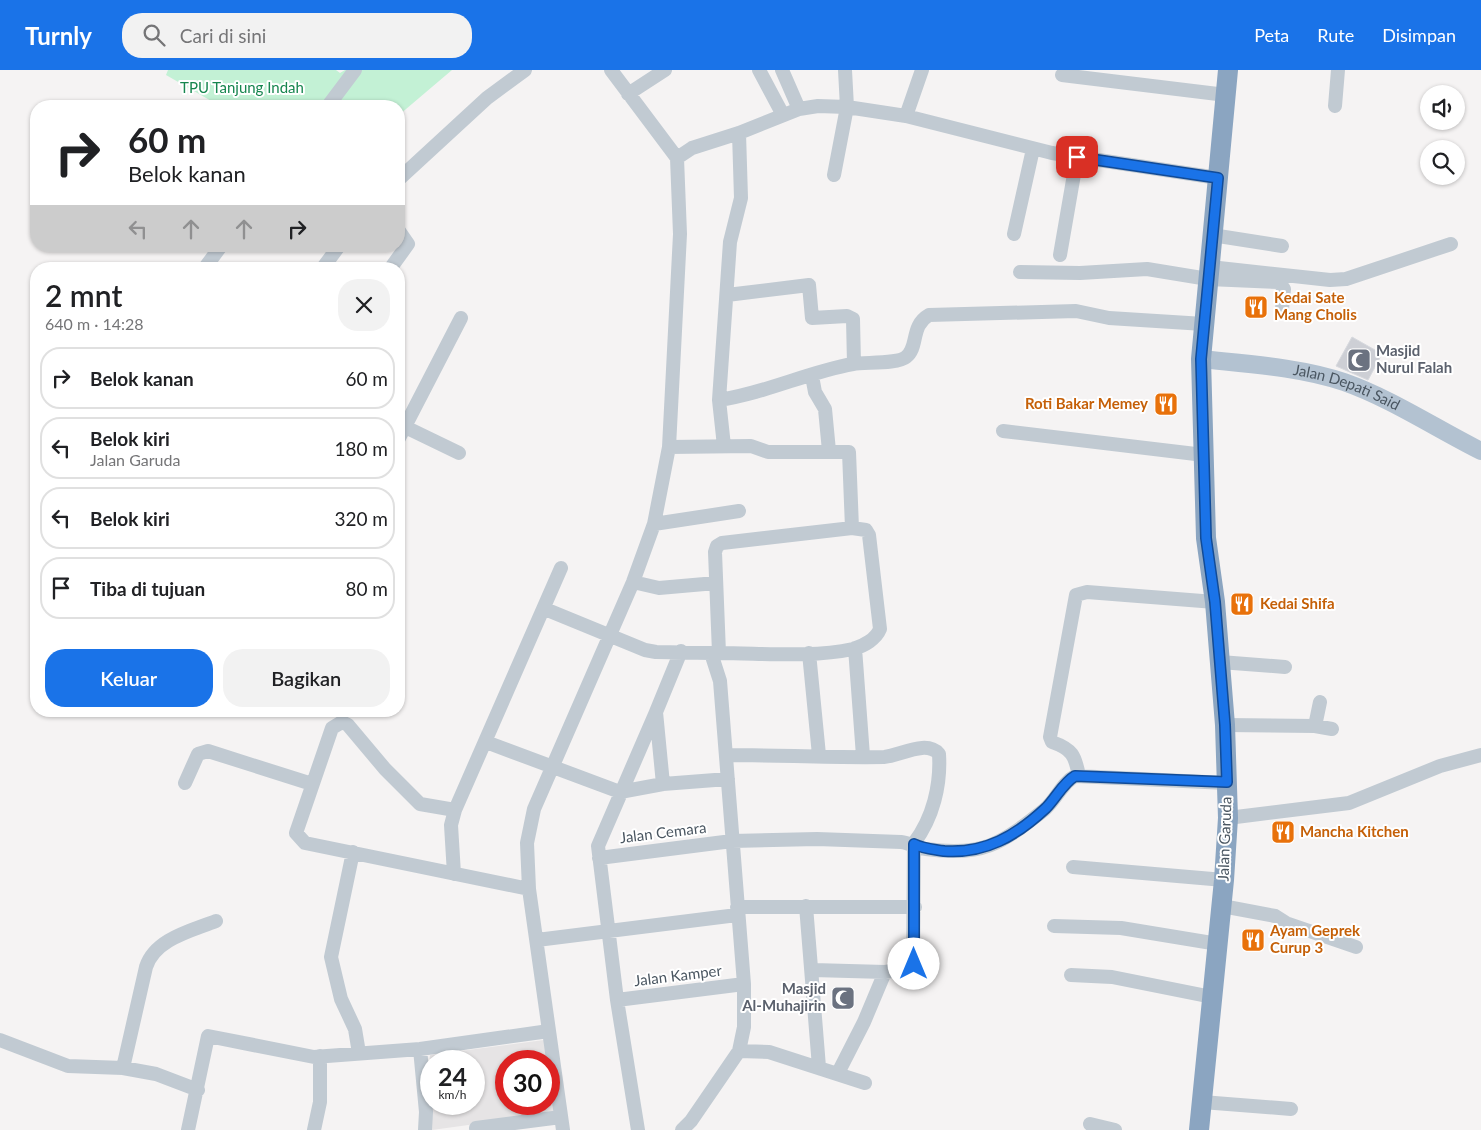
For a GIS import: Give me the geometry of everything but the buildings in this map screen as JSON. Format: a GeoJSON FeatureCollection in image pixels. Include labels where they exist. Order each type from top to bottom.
{"type":"FeatureCollection","features":[{"type":"Feature","properties":{"kind":"highway","name":"Jalan Garuda"},"geometry":{"type":"LineString","coordinates":[[1199,1130],[1222,906],[1228,818],[1225,725],[1215,602],[1206,538],[1201,359],[1228,70]]}},
{"type":"Feature","properties":{"kind":"main road","name":"Jalan Depati Said"},"geometry":{"type":"LineString","coordinates":[[1201,359],[1256,365],[1344,382],[1368,392],[1481,451]]}},
{"type":"Feature","properties":{"kind":"street"},"geometry":{"type":"LineString","coordinates":[[332,100],[355,70]]}},
{"type":"Feature","properties":{"kind":"street"},"geometry":{"type":"LineString","coordinates":[[405,173],[487,98],[525,70]]}},
{"type":"Feature","properties":{"kind":"street"},"geometry":{"type":"LineString","coordinates":[[476,1128],[562,1124],[529,889],[527,851],[530,822],[634,582],[654,524],[669,447],[680,234],[677,158],[611,70]]}},
{"type":"Feature","properties":{"kind":"street"},"geometry":{"type":"LineString","coordinates":[[628,94],[666,70]]}},
{"type":"Feature","properties":{"kind":"street"},"geometry":{"type":"LineString","coordinates":[[759,70],[783,115]]}},
{"type":"Feature","properties":{"kind":"street"},"geometry":{"type":"LineString","coordinates":[[782,70],[799,109]]}},
{"type":"Feature","properties":{"kind":"street"},"geometry":{"type":"LineString","coordinates":[[834,175],[847,107],[845,70]]}},
{"type":"Feature","properties":{"kind":"street"},"geometry":{"type":"LineString","coordinates":[[906,116],[922,70]]}},
{"type":"Feature","properties":{"kind":"street"},"geometry":{"type":"LineString","coordinates":[[1335,106],[1338,70]]}},
{"type":"Feature","properties":{"kind":"street"},"geometry":{"type":"LineString","coordinates":[[1062,75],[1226,94]]}},
{"type":"Feature","properties":{"kind":"street"},"geometry":{"type":"LineString","coordinates":[[677,158],[692,148],[739,133],[799,109],[818,106],[847,107],[906,116],[1033,149],[1218,178]]}},
{"type":"Feature","properties":{"kind":"street"},"geometry":{"type":"LineString","coordinates":[[724,446],[719,400],[730,242],[741,198],[739,133]]}},
{"type":"Feature","properties":{"kind":"street"},"geometry":{"type":"LineString","coordinates":[[1014,234],[1033,149]]}},
{"type":"Feature","properties":{"kind":"street"},"geometry":{"type":"LineString","coordinates":[[1060,255],[1077,157]]}},
{"type":"Feature","properties":{"kind":"street"},"geometry":{"type":"LineString","coordinates":[[1212,235],[1282,246]]}},
{"type":"Feature","properties":{"kind":"street"},"geometry":{"type":"LineString","coordinates":[[1020,272],[1080,273],[1147,269],[1330,280],[1346,279],[1451,244]]}},
{"type":"Feature","properties":{"kind":"street"},"geometry":{"type":"LineString","coordinates":[[1209,273],[1279,282],[1284,289],[1282,309]]}},
{"type":"Feature","properties":{"kind":"street"},"geometry":{"type":"LineString","coordinates":[[727,295],[809,285],[812,318],[847,316],[854,319],[854,364]]}},
{"type":"Feature","properties":{"kind":"street"},"geometry":{"type":"LineString","coordinates":[[719,400],[748,396],[854,364],[903,360],[907,357],[922,319],[929,315],[1076,311],[1109,318],[1204,324]]}},
{"type":"Feature","properties":{"kind":"street"},"geometry":{"type":"LineString","coordinates":[[405,423],[461,318]]}},
{"type":"Feature","properties":{"kind":"street"},"geometry":{"type":"LineString","coordinates":[[812,376],[815,392],[825,409],[829,451]]}},
{"type":"Feature","properties":{"kind":"street"},"geometry":{"type":"LineString","coordinates":[[1003,431],[1204,455]]}},
{"type":"Feature","properties":{"kind":"street"},"geometry":{"type":"LineString","coordinates":[[405,432],[459,453]]}},
{"type":"Feature","properties":{"kind":"street"},"geometry":{"type":"LineString","coordinates":[[669,447],[751,446],[768,452],[846,451],[851,455],[852,528]]}},
{"type":"Feature","properties":{"kind":"street"},"geometry":{"type":"LineString","coordinates":[[654,524],[739,511]]}},
{"type":"Feature","properties":{"kind":"street"},"geometry":{"type":"LineString","coordinates":[[545,609],[610,637],[651,652],[681,651],[715,653],[809,653],[855,648],[874,639],[880,629],[869,536],[862,528],[852,528],[719,545],[715,552],[715,653],[721,686],[744,984],[744,1027],[739,1051],[691,1121],[682,1130]]}},
{"type":"Feature","properties":{"kind":"street"},"geometry":{"type":"LineString","coordinates":[[454,874],[451,833],[455,810],[545,609],[561,568]]}},
{"type":"Feature","properties":{"kind":"street"},"geometry":{"type":"LineString","coordinates":[[634,582],[659,588],[716,583]]}},
{"type":"Feature","properties":{"kind":"street"},"geometry":{"type":"LineString","coordinates":[[1215,602],[1087,592],[1076,595],[1050,737],[1052,742],[1063,745],[1074,756],[1079,776],[1227,782]]}},
{"type":"Feature","properties":{"kind":"street"},"geometry":{"type":"LineString","coordinates":[[855,648],[863,756]]}},
{"type":"Feature","properties":{"kind":"street"},"geometry":{"type":"LineString","coordinates":[[638,1130],[617,1000],[598,842],[681,651]]}},
{"type":"Feature","properties":{"kind":"street"},"geometry":{"type":"LineString","coordinates":[[809,653],[819,755]]}},
{"type":"Feature","properties":{"kind":"street"},"geometry":{"type":"LineString","coordinates":[[1220,662],[1285,668]]}},
{"type":"Feature","properties":{"kind":"street"},"geometry":{"type":"LineString","coordinates":[[1315,726],[1320,702]]}},
{"type":"Feature","properties":{"kind":"street"},"geometry":{"type":"LineString","coordinates":[[656,712],[663,784]]}},
{"type":"Feature","properties":{"kind":"street"},"geometry":{"type":"LineString","coordinates":[[455,810],[420,804],[385,769],[348,725],[342,722],[332,728],[296,833],[305,843],[529,889]]}},
{"type":"Feature","properties":{"kind":"street"},"geometry":{"type":"LineString","coordinates":[[1225,725],[1315,726],[1332,729]]}},
{"type":"Feature","properties":{"kind":"street"},"geometry":{"type":"LineString","coordinates":[[486,742],[620,792],[663,784],[728,779]]}},
{"type":"Feature","properties":{"kind":"street"},"geometry":{"type":"LineString","coordinates":[[726,755],[893,756],[917,749],[934,750],[938,753],[934,803],[922,832],[914,844],[914,966],[908,970],[885,972],[813,970]]}},
{"type":"Feature","properties":{"kind":"street"},"geometry":{"type":"LineString","coordinates":[[185,784],[198,754],[208,751],[312,784]]}},
{"type":"Feature","properties":{"kind":"street"},"geometry":{"type":"LineString","coordinates":[[1228,818],[1348,803],[1440,766],[1481,755]]}},
{"type":"Feature","properties":{"kind":"street","name":"Jalan Cemara"},"geometry":{"type":"LineString","coordinates":[[599,858],[732,841],[817,840],[914,844],[923,849],[964,852],[989,846],[1011,834],[1046,808],[1069,780],[1079,776]]}},
{"type":"Feature","properties":{"kind":"street"},"geometry":{"type":"LineString","coordinates":[[353,852],[331,957],[341,999],[356,1029],[359,1053]]}},
{"type":"Feature","properties":{"kind":"street"},"geometry":{"type":"LineString","coordinates":[[1073,867],[1224,880]]}},
{"type":"Feature","properties":{"kind":"street"},"geometry":{"type":"LineString","coordinates":[[537,940],[737,911],[806,906],[915,907]]}},
{"type":"Feature","properties":{"kind":"street"},"geometry":{"type":"LineString","coordinates":[[806,906],[813,970],[819,1067]]}},
{"type":"Feature","properties":{"kind":"street"},"geometry":{"type":"LineString","coordinates":[[1222,906],[1275,916],[1286,923],[1356,947]]}},
{"type":"Feature","properties":{"kind":"street"},"geometry":{"type":"LineString","coordinates":[[126,1069],[151,954],[163,944],[216,921]]}},
{"type":"Feature","properties":{"kind":"street"},"geometry":{"type":"LineString","coordinates":[[1054,926],[1121,928],[1218,944]]}},
{"type":"Feature","properties":{"kind":"street"},"geometry":{"type":"LineString","coordinates":[[838,1073],[864,1022],[885,972]]}},
{"type":"Feature","properties":{"kind":"street"},"geometry":{"type":"LineString","coordinates":[[1071,975],[1112,977],[1212,998]]}},
{"type":"Feature","properties":{"kind":"street","name":"Jalan Kamper"},"geometry":{"type":"LineString","coordinates":[[617,1000],[744,984]]}},
{"type":"Feature","properties":{"kind":"street"},"geometry":{"type":"LineString","coordinates":[[188,1130],[208,1036],[320,1056],[420,1049],[549,1031]]}},
{"type":"Feature","properties":{"kind":"street"},"geometry":{"type":"LineString","coordinates":[[0,1040],[68,1066],[126,1069],[156,1074],[198,1090]]}},
{"type":"Feature","properties":{"kind":"street"},"geometry":{"type":"LineString","coordinates":[[420,1049],[426,1112],[425,1130]]}},
{"type":"Feature","properties":{"kind":"street"},"geometry":{"type":"LineString","coordinates":[[739,1051],[769,1052],[865,1082]]}},
{"type":"Feature","properties":{"kind":"street"},"geometry":{"type":"LineString","coordinates":[[314,1130],[320,1102],[320,1056]]}},
{"type":"Feature","properties":{"kind":"street"},"geometry":{"type":"LineString","coordinates":[[1202,1102],[1291,1109]]}},
{"type":"Feature","properties":{"kind":"street"},"geometry":{"type":"LineString","coordinates":[[1090,1124],[1115,1130]]}},
{"type":"Feature","properties":{"kind":"shaded area"},"geometry":{"type":"Polygon","coordinates":[[[544,1040],[545,1050],[495,1050],[495,1115],[540,1115],[432,1130],[431,1115],[485,1115],[485,1050],[468,1050],[544,1040]]]}},
{"type":"Feature","properties":{"kind":"green space","name":"TPU Tanjung Indah"},"geometry":{"type":"Polygon","coordinates":[[[168,70],[336,70],[340,73],[345,70],[452,70],[405,110],[405,100],[210,100],[166,75],[168,70]]]}},
{"type":"Feature","properties":{"kind":"place","name":"Kedai Sate Mang Cholis"},"geometry":{"type":"Point","coordinates":[1256,307]}},
{"type":"Feature","properties":{"kind":"place","name":"Masjid Nurul Falah"},"geometry":{"type":"Point","coordinates":[1359,360]}},
{"type":"Feature","properties":{"kind":"place","name":"Roti Bakar Memey"},"geometry":{"type":"Point","coordinates":[1166,404]}},
{"type":"Feature","properties":{"kind":"place","name":"Kedai Shifa"},"geometry":{"type":"Point","coordinates":[1242,604]}},
{"type":"Feature","properties":{"kind":"place","name":"Mancha Kitchen"},"geometry":{"type":"Point","coordinates":[1283,832]}},
{"type":"Feature","properties":{"kind":"place","name":"Ayam Geprek Curup 3"},"geometry":{"type":"Point","coordinates":[1253,940]}},
{"type":"Feature","properties":{"kind":"place","name":"Masjid Al-Muhajirin"},"geometry":{"type":"Point","coordinates":[843,998]}},
{"type":"Feature","properties":{"kind":"route"},"geometry":{"type":"LineString","coordinates":[[914,964],[914,844],[923,849],[964,852],[989,846],[1011,834],[1046,808],[1069,780],[1075,776],[1227,782],[1225,725],[1215,602],[1206,538],[1201,359],[1218,178],[1077,157]]}}]}
